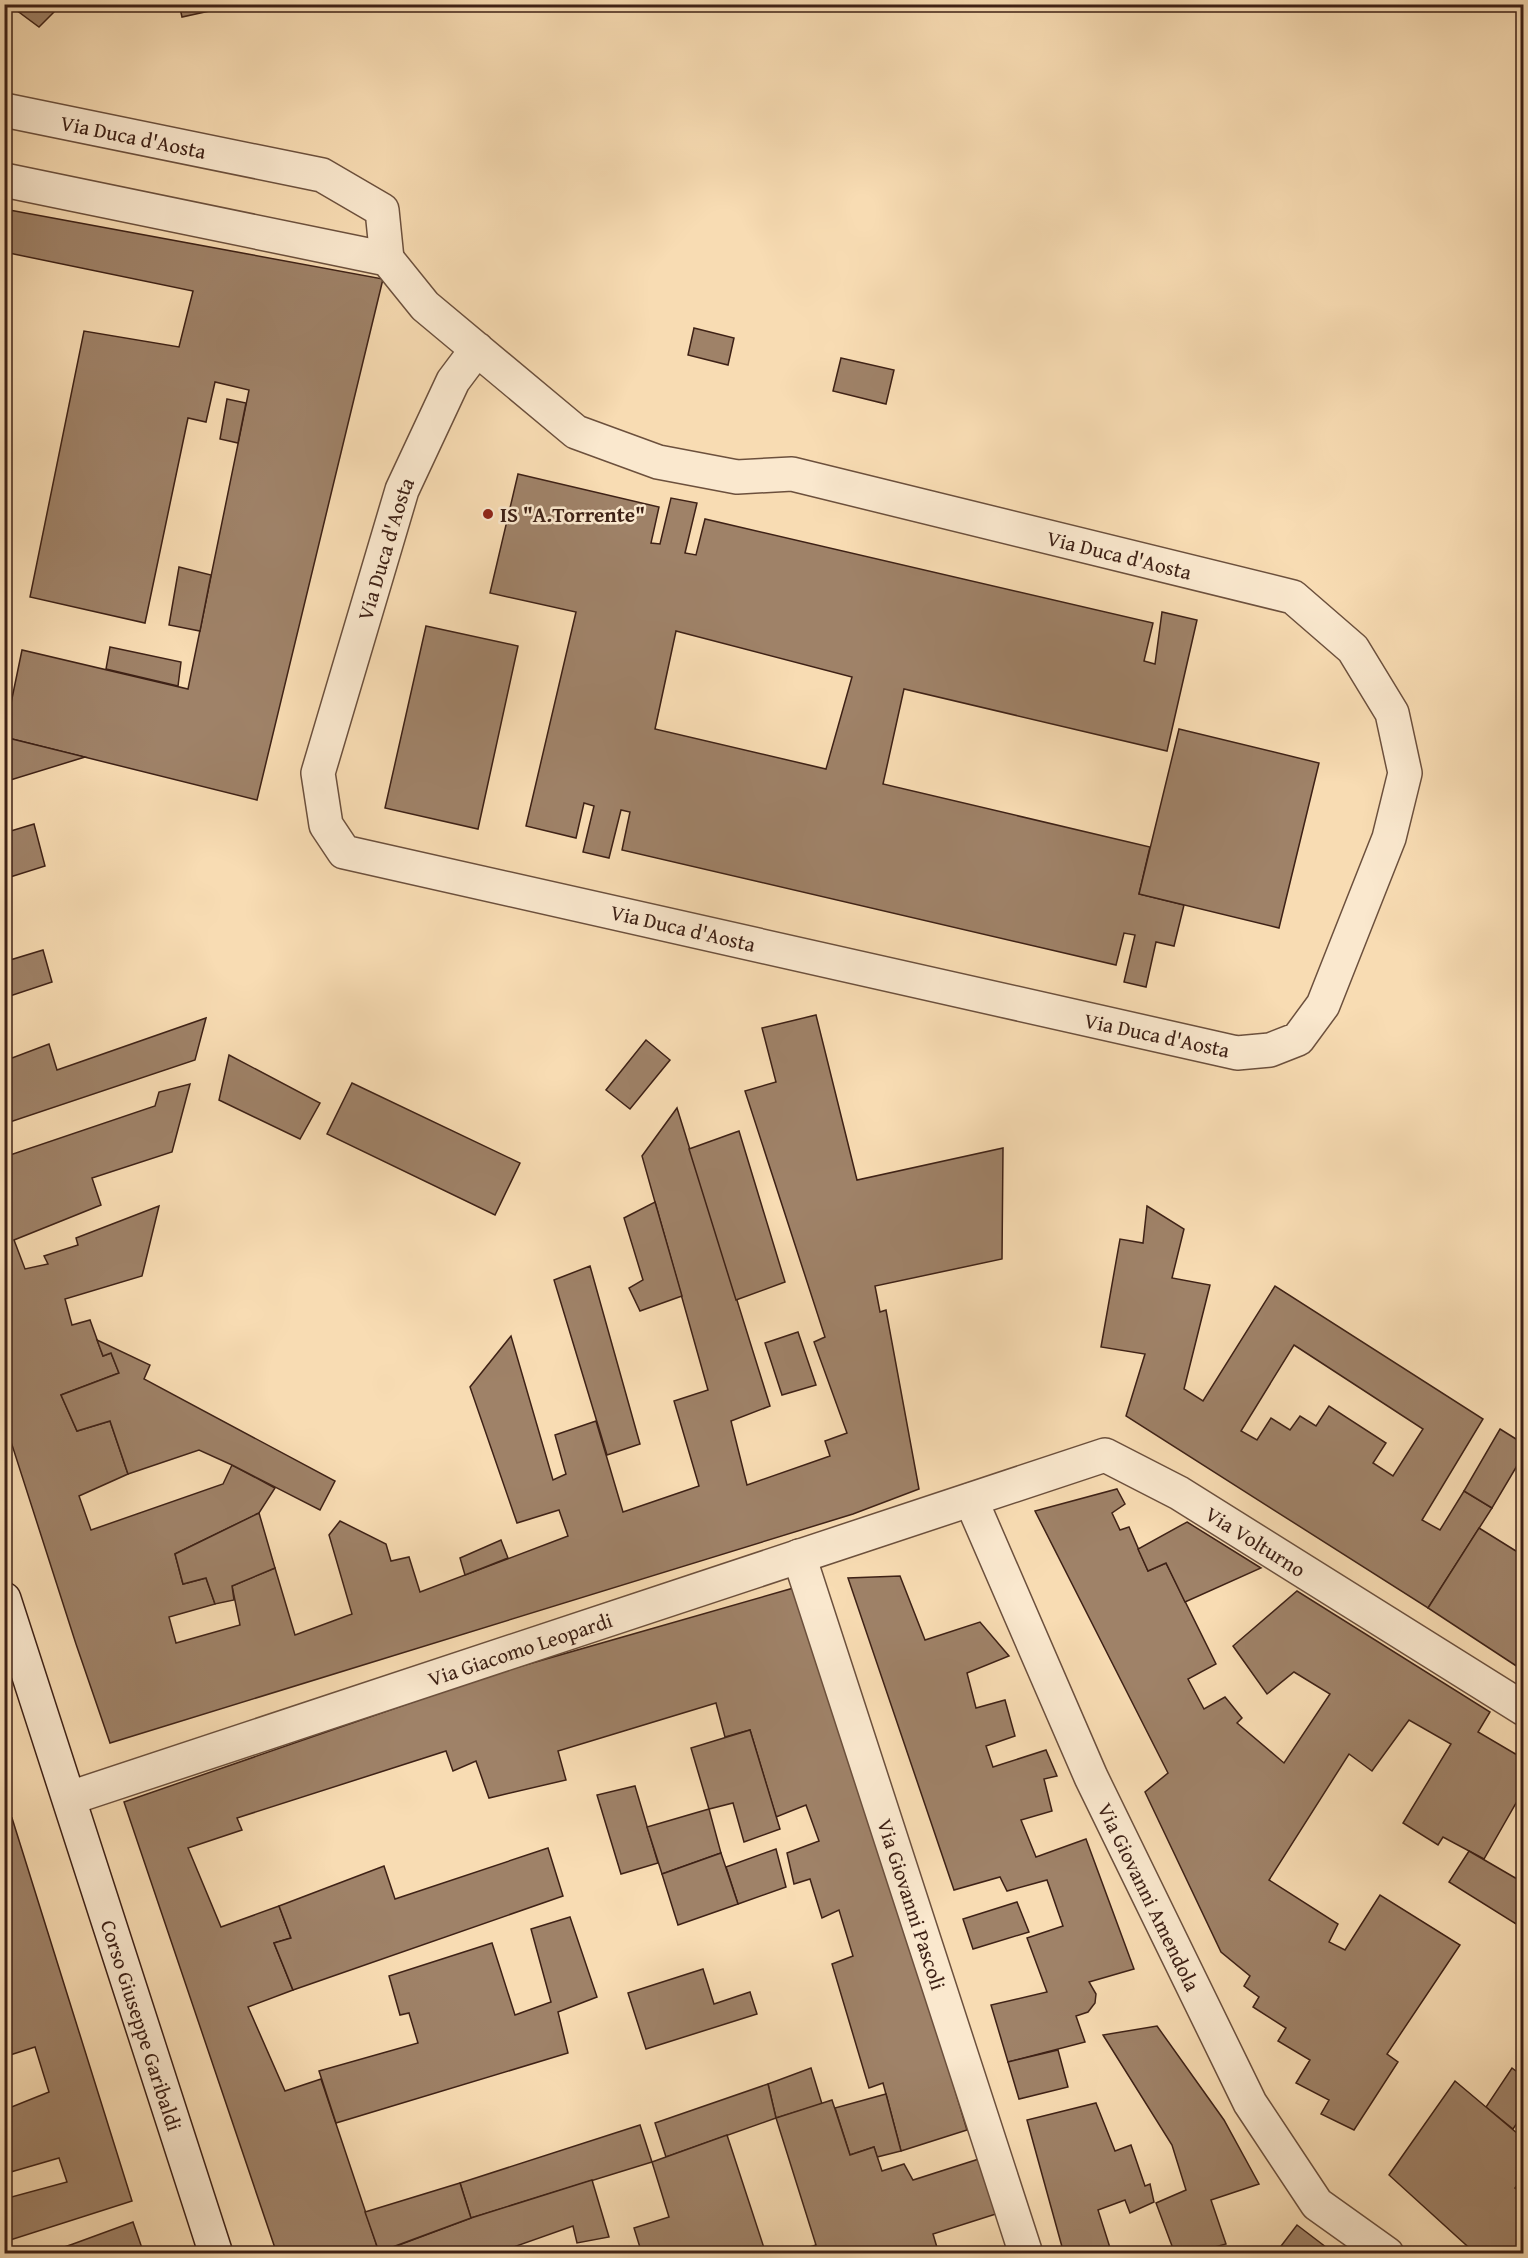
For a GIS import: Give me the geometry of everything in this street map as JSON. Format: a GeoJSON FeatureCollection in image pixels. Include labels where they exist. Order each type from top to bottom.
{"type":"FeatureCollection","features":[{"type":"Feature","properties":{"kind":"street","name":"Via Duca d'Aosta"},"geometry":{"type":"LineString","coordinates":[[4,110],[322,175],[382,210],[387,259],[425,306],[477,349],[576,432],[657,462],[736,477],[792,474],[1293,597],[1353,649],[1392,713],[1405,773],[1389,838],[1323,1005],[1298,1039],[1270,1050],[1237,1053],[344,852],[326,825],[318,773],[402,490],[453,381],[477,349]]}},
{"type":"Feature","properties":{"kind":"street"},"geometry":{"type":"LineString","coordinates":[[4,180],[387,259]]}},
{"type":"Feature","properties":{"kind":"street","name":"Via Volturno"},"geometry":{"type":"LineString","coordinates":[[970,1500],[1105,1455],[1179,1493],[1524,1709]]}},
{"type":"Feature","properties":{"kind":"street","name":"Via Giacomo Leopardi"},"geometry":{"type":"LineString","coordinates":[[70,1798],[970,1500]]}},
{"type":"Feature","properties":{"kind":"street","name":"Via Giovanni Amendola"},"geometry":{"type":"LineString","coordinates":[[970,1500],[1091,1778],[1250,2103],[1317,2204],[1387,2253]]}},
{"type":"Feature","properties":{"kind":"street","name":"Via Giovanni Pascoli"},"geometry":{"type":"LineString","coordinates":[[799,1556],[1026,2253]]}},
{"type":"Feature","properties":{"kind":"street"},"geometry":{"type":"LineString","coordinates":[[4,1599],[70,1798]]}},
{"type":"Feature","properties":{"kind":"street","name":"Corso Giuseppe Garibaldi"},"geometry":{"type":"LineString","coordinates":[[70,1798],[216,2253]]}},
{"type":"Feature","properties":{"kind":"building"},"geometry":{"type":"Polygon","coordinates":[[[8,4],[62,4],[39,27],[8,4]]]}},
{"type":"Feature","properties":{"kind":"building"},"geometry":{"type":"Polygon","coordinates":[[[179,4],[232,4],[182,17],[179,4]]]}},
{"type":"Feature","properties":{"kind":"building"},"geometry":{"type":"Polygon","coordinates":[[[4,209],[383,279],[257,800],[4,737],[22,650],[188,689],[249,390],[215,382],[206,422],[188,418],[145,623],[30,597],[84,331],[179,347],[193,291],[4,252],[4,209]]]}},
{"type":"Feature","properties":{"kind":"building"},"geometry":{"type":"Polygon","coordinates":[[[694,328],[734,338],[728,365],[688,355],[694,328]]]}},
{"type":"Feature","properties":{"kind":"building"},"geometry":{"type":"Polygon","coordinates":[[[841,358],[894,370],[886,404],[833,391],[841,358]]]}},
{"type":"Feature","properties":{"kind":"building"},"geometry":{"type":"Polygon","coordinates":[[[227,399],[246,403],[238,443],[220,439],[227,399]]]}},
{"type":"Feature","properties":{"kind":"building"},"geometry":{"type":"Polygon","coordinates":[[[518,474],[659,507],[651,543],[660,544],[671,498],[697,503],[685,553],[696,555],[705,519],[1153,623],[1144,661],[1155,664],[1162,612],[1197,620],[1167,751],[904,689],[883,784],[1150,847],[1139,894],[1184,905],[1174,946],[1156,942],[1146,987],[1124,982],[1135,935],[1124,933],[1116,965],[622,850],[630,812],[621,810],[609,858],[583,852],[594,806],[584,803],[576,838],[526,826],[576,612],[490,593],[518,474]],[[676,631],[655,729],[826,769],[852,677],[676,631]]]}},
{"type":"Feature","properties":{"kind":"building"},"geometry":{"type":"Polygon","coordinates":[[[179,567],[211,575],[200,631],[169,625],[179,567]]]}},
{"type":"Feature","properties":{"kind":"building"},"geometry":{"type":"Polygon","coordinates":[[[426,626],[518,646],[478,829],[385,808],[426,626]]]}},
{"type":"Feature","properties":{"kind":"building"},"geometry":{"type":"Polygon","coordinates":[[[110,647],[181,662],[178,686],[106,669],[110,647]]]}},
{"type":"Feature","properties":{"kind":"building"},"geometry":{"type":"Polygon","coordinates":[[[1179,729],[1319,763],[1279,928],[1139,894],[1179,729]]]}},
{"type":"Feature","properties":{"kind":"building"},"geometry":{"type":"Polygon","coordinates":[[[4,737],[85,757],[4,782],[4,737]]]}},
{"type":"Feature","properties":{"kind":"building"},"geometry":{"type":"Polygon","coordinates":[[[34,824],[45,866],[4,879],[4,833],[34,824]]]}},
{"type":"Feature","properties":{"kind":"building"},"geometry":{"type":"Polygon","coordinates":[[[4,946],[10,960],[43,950],[52,982],[4,998],[4,946]]]}},
{"type":"Feature","properties":{"kind":"building"},"geometry":{"type":"Polygon","coordinates":[[[816,1015],[857,1180],[1003,1148],[1002,1259],[875,1286],[880,1312],[886,1310],[919,1489],[853,1514],[110,1743],[4,1420],[4,1157],[155,1106],[159,1092],[190,1084],[172,1152],[92,1178],[101,1205],[14,1240],[25,1269],[48,1264],[44,1256],[78,1245],[76,1238],[159,1206],[142,1276],[65,1299],[72,1325],[90,1320],[103,1356],[111,1353],[119,1373],[61,1395],[77,1431],[110,1421],[128,1474],[79,1496],[91,1530],[223,1484],[232,1465],[275,1488],[259,1513],[175,1554],[183,1584],[206,1578],[215,1604],[169,1617],[176,1643],[240,1625],[232,1586],[275,1568],[295,1635],[352,1614],[329,1535],[340,1521],[386,1544],[391,1561],[409,1557],[420,1592],[568,1536],[559,1510],[517,1523],[470,1387],[511,1336],[553,1480],[566,1474],[555,1435],[596,1421],[623,1512],[699,1486],[674,1401],[708,1390],[642,1156],[677,1108],[770,1406],[731,1421],[747,1485],[830,1456],[825,1441],[847,1433],[814,1342],[825,1337],[745,1091],[776,1082],[762,1028],[816,1015]]]}},
{"type":"Feature","properties":{"kind":"building"},"geometry":{"type":"Polygon","coordinates":[[[206,1018],[195,1060],[4,1124],[4,1061],[49,1044],[57,1070],[206,1018]]]}},
{"type":"Feature","properties":{"kind":"building"},"geometry":{"type":"Polygon","coordinates":[[[646,1040],[670,1060],[630,1109],[606,1090],[646,1040]]]}},
{"type":"Feature","properties":{"kind":"building"},"geometry":{"type":"Polygon","coordinates":[[[229,1055],[320,1103],[300,1139],[219,1100],[229,1055]]]}},
{"type":"Feature","properties":{"kind":"building"},"geometry":{"type":"Polygon","coordinates":[[[352,1083],[520,1163],[495,1215],[327,1134],[352,1083]]]}},
{"type":"Feature","properties":{"kind":"building"},"geometry":{"type":"Polygon","coordinates":[[[739,1131],[785,1282],[736,1300],[689,1149],[739,1131]]]}},
{"type":"Feature","properties":{"kind":"building"},"geometry":{"type":"Polygon","coordinates":[[[655,1202],[682,1296],[640,1311],[629,1288],[643,1280],[624,1218],[655,1202]]]}},
{"type":"Feature","properties":{"kind":"building"},"geometry":{"type":"Polygon","coordinates":[[[1147,1206],[1184,1229],[1172,1278],[1210,1285],[1184,1389],[1203,1401],[1275,1286],[1483,1419],[1422,1520],[1440,1530],[1464,1491],[1492,1508],[1428,1608],[1126,1416],[1145,1354],[1101,1347],[1120,1239],[1143,1243],[1147,1206]],[[1294,1345],[1241,1431],[1257,1440],[1271,1418],[1290,1430],[1300,1416],[1316,1426],[1329,1406],[1386,1443],[1373,1463],[1393,1476],[1423,1429],[1294,1345]]]}},
{"type":"Feature","properties":{"kind":"building"},"geometry":{"type":"Polygon","coordinates":[[[590,1266],[640,1444],[607,1455],[554,1280],[590,1266]]]}},
{"type":"Feature","properties":{"kind":"building"},"geometry":{"type":"Polygon","coordinates":[[[798,1332],[816,1385],[782,1395],[765,1343],[798,1332]]]}},
{"type":"Feature","properties":{"kind":"building"},"geometry":{"type":"Polygon","coordinates":[[[97,1340],[150,1365],[144,1379],[335,1481],[320,1510],[199,1450],[128,1474],[110,1421],[77,1431],[61,1395],[119,1373],[111,1353],[103,1356],[97,1340]]]}},
{"type":"Feature","properties":{"kind":"building"},"geometry":{"type":"Polygon","coordinates":[[[1500,1429],[1524,1444],[1524,1454],[1492,1508],[1464,1491],[1500,1429]]]}},
{"type":"Feature","properties":{"kind":"building"},"geometry":{"type":"Polygon","coordinates":[[[1117,1489],[1125,1504],[1112,1513],[1120,1530],[1129,1527],[1148,1571],[1166,1563],[1216,1664],[1188,1679],[1204,1709],[1225,1697],[1242,1718],[1237,1723],[1284,1763],[1330,1694],[1294,1672],[1267,1694],[1233,1646],[1297,1591],[1490,1712],[1478,1732],[1524,1759],[1524,1789],[1484,1859],[1443,1837],[1438,1845],[1403,1823],[1451,1744],[1409,1720],[1372,1771],[1349,1754],[1269,1880],[1338,1924],[1329,1942],[1345,1950],[1380,1895],[1460,1945],[1387,2054],[1398,2062],[1354,2130],[1321,2114],[1329,2100],[1296,2083],[1310,2060],[1278,2041],[1286,2028],[1253,2007],[1259,1997],[1244,1986],[1250,1976],[1221,1952],[1145,1792],[1168,1773],[1035,1511],[1117,1489]]]}},
{"type":"Feature","properties":{"kind":"building"},"geometry":{"type":"Polygon","coordinates":[[[259,1513],[275,1568],[232,1586],[234,1600],[215,1604],[206,1578],[183,1584],[175,1554],[259,1513]]]}},
{"type":"Feature","properties":{"kind":"building"},"geometry":{"type":"Polygon","coordinates":[[[1187,1522],[1261,1568],[1185,1602],[1166,1563],[1148,1571],[1138,1549],[1187,1522]]]}},
{"type":"Feature","properties":{"kind":"building"},"geometry":{"type":"Polygon","coordinates":[[[1479,1528],[1524,1556],[1524,1671],[1428,1608],[1479,1528]]]}},
{"type":"Feature","properties":{"kind":"building"},"geometry":{"type":"Polygon","coordinates":[[[501,1540],[508,1558],[465,1575],[460,1558],[501,1540]]]}},
{"type":"Feature","properties":{"kind":"building"},"geometry":{"type":"Polygon","coordinates":[[[900,1576],[925,1640],[980,1622],[1009,1656],[967,1673],[976,1708],[1005,1700],[1015,1736],[986,1746],[993,1767],[1046,1750],[1057,1776],[1044,1779],[1052,1811],[1021,1820],[1036,1857],[1086,1839],[1134,1969],[1089,1982],[1096,1994],[1095,2003],[1088,2012],[1076,2016],[1085,2042],[1008,2062],[991,2005],[1047,1992],[1027,1938],[1063,1926],[1047,1880],[1007,1891],[1000,1877],[954,1890],[848,1578],[900,1576]]]}},
{"type":"Feature","properties":{"kind":"building"},"geometry":{"type":"Polygon","coordinates":[[[797,1587],[830,1673],[967,2130],[901,2151],[883,2083],[869,2088],[832,1964],[853,1956],[839,1910],[822,1918],[810,1879],[794,1884],[787,1853],[819,1841],[806,1805],[776,1817],[750,1730],[725,1737],[716,1703],[558,1751],[566,1780],[489,1798],[476,1761],[453,1771],[446,1751],[237,1818],[242,1830],[188,1848],[221,1927],[279,1906],[291,1938],[274,1943],[293,1990],[248,2007],[285,2091],[321,2079],[379,2252],[375,2254],[277,2254],[124,1802],[497,1673],[797,1587]]]}},
{"type":"Feature","properties":{"kind":"building"},"geometry":{"type":"Polygon","coordinates":[[[750,1730],[780,1829],[744,1842],[733,1803],[709,1809],[691,1748],[750,1730]]]}},
{"type":"Feature","properties":{"kind":"building"},"geometry":{"type":"Polygon","coordinates":[[[635,1786],[658,1863],[621,1874],[597,1795],[635,1786]]]}},
{"type":"Feature","properties":{"kind":"building"},"geometry":{"type":"Polygon","coordinates":[[[709,1809],[721,1853],[662,1874],[647,1827],[709,1809]]]}},
{"type":"Feature","properties":{"kind":"building"},"geometry":{"type":"Polygon","coordinates":[[[12,1818],[132,2201],[4,2242],[4,2199],[67,2182],[59,2158],[4,2174],[4,2110],[49,2092],[35,2047],[4,2057],[4,1821],[12,1818]]]}},
{"type":"Feature","properties":{"kind":"building"},"geometry":{"type":"Polygon","coordinates":[[[548,1848],[563,1896],[293,1990],[274,1943],[291,1938],[279,1906],[384,1866],[395,1899],[548,1848]]]}},
{"type":"Feature","properties":{"kind":"building"},"geometry":{"type":"Polygon","coordinates":[[[776,1849],[786,1887],[738,1904],[726,1867],[776,1849]]]}},
{"type":"Feature","properties":{"kind":"building"},"geometry":{"type":"Polygon","coordinates":[[[1469,1851],[1524,1883],[1524,1929],[1449,1882],[1469,1851]]]}},
{"type":"Feature","properties":{"kind":"building"},"geometry":{"type":"Polygon","coordinates":[[[721,1853],[738,1904],[678,1925],[662,1874],[721,1853]]]}},
{"type":"Feature","properties":{"kind":"building"},"geometry":{"type":"Polygon","coordinates":[[[1017,1902],[1029,1932],[973,1949],[963,1919],[1017,1902]]]}},
{"type":"Feature","properties":{"kind":"building"},"geometry":{"type":"Polygon","coordinates":[[[570,1917],[597,1997],[558,2012],[568,2053],[336,2123],[319,2071],[418,2043],[409,2013],[400,2015],[389,1976],[492,1943],[515,2015],[551,2002],[531,1929],[570,1917]]]}},
{"type":"Feature","properties":{"kind":"building"},"geometry":{"type":"Polygon","coordinates":[[[703,1969],[714,2004],[750,1992],[757,2014],[646,2049],[628,1993],[703,1969]]]}},
{"type":"Feature","properties":{"kind":"building"},"geometry":{"type":"Polygon","coordinates":[[[1157,2026],[1224,2120],[1259,2184],[1211,2200],[1226,2244],[1211,2248],[1212,2254],[1175,2254],[1156,2203],[1186,2190],[1172,2145],[1103,2035],[1157,2026]]]}},
{"type":"Feature","properties":{"kind":"building"},"geometry":{"type":"Polygon","coordinates":[[[1058,2050],[1068,2087],[1019,2099],[1008,2062],[1058,2050]]]}},
{"type":"Feature","properties":{"kind":"building"},"geometry":{"type":"Polygon","coordinates":[[[811,2068],[822,2104],[776,2118],[768,2084],[811,2068]]]}},
{"type":"Feature","properties":{"kind":"building"},"geometry":{"type":"Polygon","coordinates":[[[1512,2068],[1524,2077],[1524,2113],[1513,2129],[1486,2107],[1512,2068]]]}},
{"type":"Feature","properties":{"kind":"building"},"geometry":{"type":"Polygon","coordinates":[[[1455,2081],[1524,2139],[1524,2176],[1515,2188],[1524,2194],[1524,2254],[1476,2254],[1389,2175],[1455,2081]]]}},
{"type":"Feature","properties":{"kind":"building"},"geometry":{"type":"Polygon","coordinates":[[[768,2084],[776,2118],[666,2157],[655,2123],[768,2084]]]}},
{"type":"Feature","properties":{"kind":"building"},"geometry":{"type":"Polygon","coordinates":[[[886,2094],[901,2151],[877,2157],[874,2147],[850,2155],[835,2108],[886,2094]]]}},
{"type":"Feature","properties":{"kind":"building"},"geometry":{"type":"Polygon","coordinates":[[[832,2100],[850,2155],[874,2147],[882,2171],[904,2164],[913,2180],[982,2158],[999,2213],[933,2234],[939,2254],[788,2254],[816,2245],[776,2118],[832,2100]]]}},
{"type":"Feature","properties":{"kind":"building"},"geometry":{"type":"Polygon","coordinates":[[[1096,2103],[1115,2151],[1131,2145],[1145,2186],[1150,2184],[1154,2202],[1130,2213],[1125,2200],[1098,2210],[1112,2254],[1064,2254],[1027,2120],[1096,2103]]]}},
{"type":"Feature","properties":{"kind":"building"},"geometry":{"type":"Polygon","coordinates":[[[640,2125],[652,2162],[471,2218],[460,2183],[640,2125]]]}},
{"type":"Feature","properties":{"kind":"building"},"geometry":{"type":"Polygon","coordinates":[[[727,2135],[766,2254],[642,2254],[634,2228],[669,2217],[652,2162],[727,2135]]]}},
{"type":"Feature","properties":{"kind":"building"},"geometry":{"type":"Polygon","coordinates":[[[592,2180],[609,2237],[577,2243],[573,2226],[494,2254],[375,2254],[471,2218],[592,2180]]]}},
{"type":"Feature","properties":{"kind":"building"},"geometry":{"type":"Polygon","coordinates":[[[460,2183],[471,2218],[379,2252],[365,2212],[460,2183]]]}},
{"type":"Feature","properties":{"kind":"building"},"geometry":{"type":"Polygon","coordinates":[[[133,2222],[144,2254],[44,2254],[73,2244],[133,2222]]]}},
{"type":"Feature","properties":{"kind":"building"},"geometry":{"type":"Polygon","coordinates":[[[1297,2225],[1335,2254],[1275,2254],[1297,2225]]]}},
{"type":"Feature","properties":{"kind":"place","name":"IS \"A.Torrente\""},"geometry":{"type":"Point","coordinates":[488,514]}}]}
